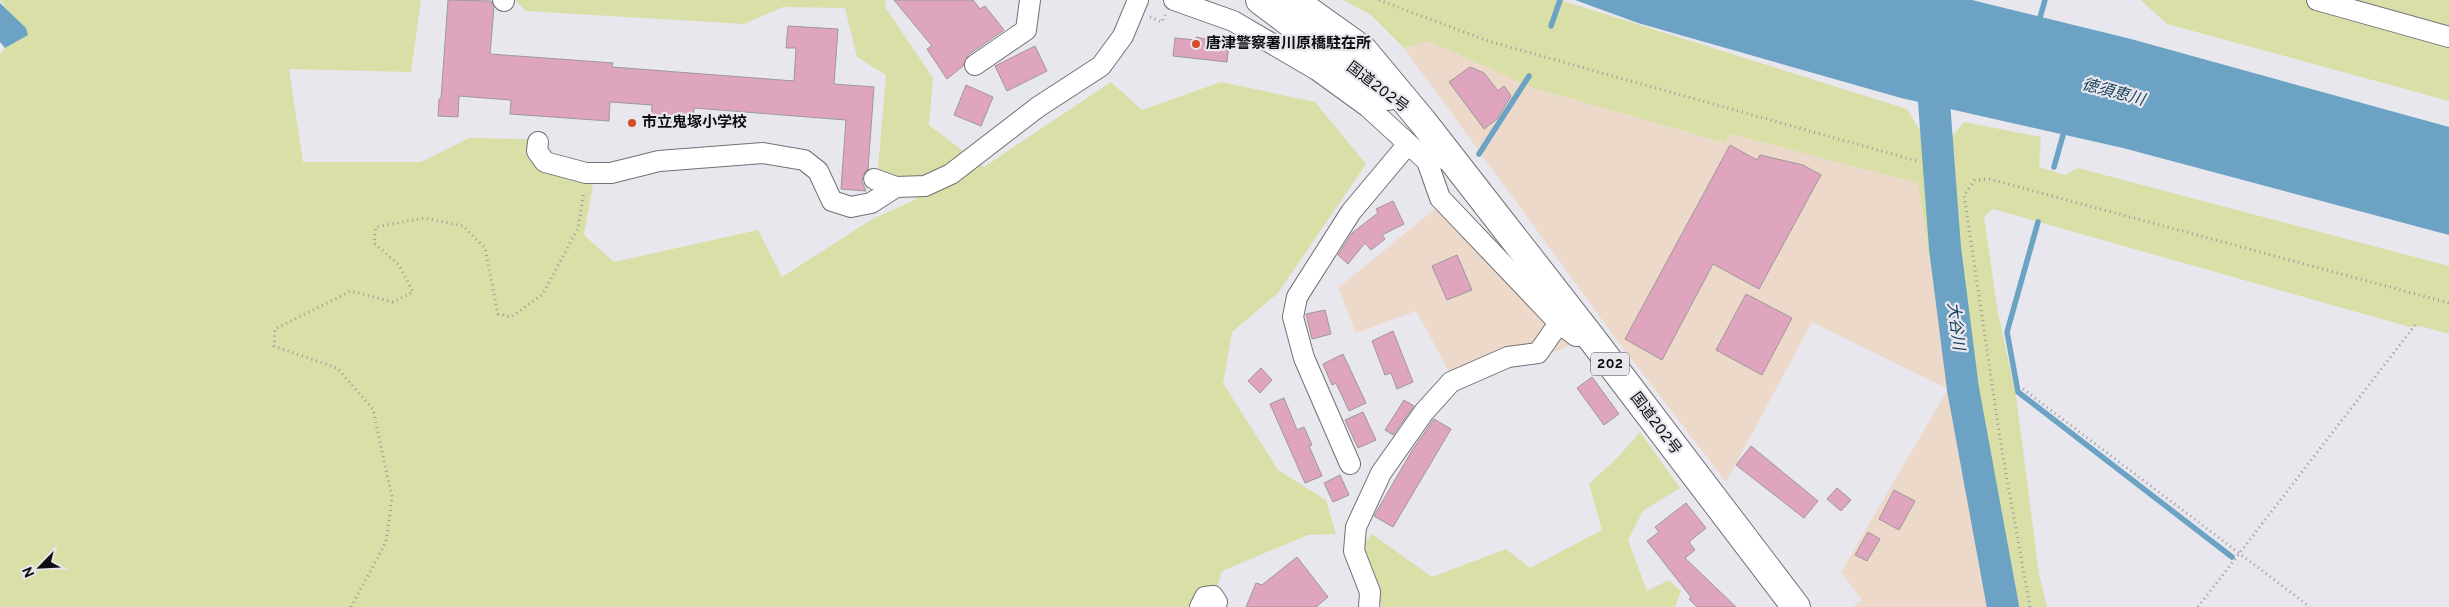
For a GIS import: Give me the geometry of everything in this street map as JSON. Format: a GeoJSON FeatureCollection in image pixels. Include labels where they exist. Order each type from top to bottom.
{"type":"FeatureCollection","features":[{"type":"Feature","properties":{"kind":"highway","name":"国道202号"},"geometry":{"type":"LineString","coordinates":[[1260,0],[1415,133],[1438,159],[1589,335],[1796,607]]}},
{"type":"Feature","properties":{"kind":"highway","name":"国道202号"},"geometry":{"type":"LineString","coordinates":[[1293,0],[1363,50],[1415,133]]}},
{"type":"Feature","properties":{"kind":"street"},"geometry":{"type":"LineString","coordinates":[[975,65],[1026,30],[1030,0]]}},
{"type":"Feature","properties":{"kind":"street"},"geometry":{"type":"LineString","coordinates":[[1174,0],[1233,21],[1318,70],[1368,106],[1415,133],[1351,212],[1297,297],[1293,317],[1304,358],[1350,464]]}},
{"type":"Feature","properties":{"kind":"street"},"geometry":{"type":"LineString","coordinates":[[2317,0],[2449,37]]}},
{"type":"Feature","properties":{"kind":"street"},"geometry":{"type":"LineString","coordinates":[[874,179],[896,187],[925,186],[951,174],[1038,107],[1101,66],[1141,8]]}},
{"type":"Feature","properties":{"kind":"street"},"geometry":{"type":"LineString","coordinates":[[538,142],[538,151],[545,162],[586,173],[611,173],[659,161],[763,153],[804,160],[818,171],[832,201],[851,207],[872,203],[896,187]]}},
{"type":"Feature","properties":{"kind":"street"},"geometry":{"type":"LineString","coordinates":[[1438,159],[1440,198],[1559,323],[1576,336],[1589,335]]}},
{"type":"Feature","properties":{"kind":"street"},"geometry":{"type":"LineString","coordinates":[[1369,607],[1370,592],[1354,551],[1356,528],[1381,473],[1424,412],[1451,382],[1508,357],[1538,353],[1559,323]]}},
{"type":"Feature","properties":{"kind":"street"},"geometry":{"type":"LineString","coordinates":[[1200,607],[1205,598],[1213,596],[1217,602],[1215,607]]}},
{"type":"Feature","properties":{"kind":"path"},"geometry":{"type":"LineString","coordinates":[[1379,0],[1488,41],[1917,160]]}},
{"type":"Feature","properties":{"kind":"path"},"geometry":{"type":"LineString","coordinates":[[1141,8],[1162,22],[1165,15],[1157,12]]}},
{"type":"Feature","properties":{"kind":"path"},"geometry":{"type":"LineString","coordinates":[[351,607],[386,542],[392,498],[373,409],[337,368],[274,346],[275,329],[350,291],[393,302],[414,292],[399,265],[374,243],[376,227],[424,218],[464,226],[485,248],[498,314],[511,317],[543,294],[578,228],[586,173]]}},
{"type":"Feature","properties":{"kind":"path"},"geometry":{"type":"LineString","coordinates":[[2030,607],[2002,451],[1964,195],[1975,180],[1988,179],[2449,303]]}},
{"type":"Feature","properties":{"kind":"path"},"geometry":{"type":"LineString","coordinates":[[2198,607],[2416,324]]}},
{"type":"Feature","properties":{"kind":"path"},"geometry":{"type":"LineString","coordinates":[[2023,389],[2310,607]]}},
{"type":"Feature","properties":{"kind":"shaded area"},"geometry":{"type":"Polygon","coordinates":[[[1429,41],[1530,87],[1724,143],[1730,134],[1918,183],[1949,389],[1989,607],[1853,607],[1862,600],[1841,572],[1948,389],[1812,322],[1726,482],[1616,339],[1404,48],[1429,41]]]}},
{"type":"Feature","properties":{"kind":"shaded area"},"geometry":{"type":"Polygon","coordinates":[[[1436,208],[1575,343],[1537,360],[1511,362],[1457,386],[1416,311],[1356,333],[1338,288],[1436,208]]]}},
{"type":"Feature","properties":{"kind":"green space"},"geometry":{"type":"Polygon","coordinates":[[[0,0],[421,0],[411,72],[289,69],[303,162],[421,162],[469,138],[528,139],[534,166],[593,185],[584,235],[614,262],[758,230],[782,277],[871,220],[917,199],[878,169],[886,75],[857,57],[845,8],[783,7],[744,24],[526,11],[515,0],[886,0],[885,7],[933,78],[929,125],[984,167],[1111,82],[1142,110],[1221,82],[1315,102],[1366,164],[1278,293],[1232,332],[1223,383],[1278,470],[1326,500],[1336,534],[1308,535],[1222,571],[1211,607],[0,607],[0,54],[5,48],[27,35],[0,0]]]}},
{"type":"Feature","properties":{"kind":"green space"},"geometry":{"type":"Polygon","coordinates":[[[1343,0],[1560,0],[1907,109],[1922,134],[1949,389],[1918,183],[1730,134],[1725,143],[1530,87],[1429,41],[1404,48],[1371,15],[1343,0]]]}},
{"type":"Feature","properties":{"kind":"green space"},"geometry":{"type":"Polygon","coordinates":[[[2141,0],[2449,0],[2449,101],[2167,24],[2141,0]]]}},
{"type":"Feature","properties":{"kind":"green space"},"geometry":{"type":"Polygon","coordinates":[[[1964,122],[2041,137],[2039,167],[2065,175],[2078,168],[2449,266],[2449,334],[2420,326],[2410,327],[1993,209],[1984,217],[1998,313],[2016,396],[2039,574],[2047,607],[2012,607],[1972,386],[1946,143],[1964,122]]]}},
{"type":"Feature","properties":{"kind":"green space"},"geometry":{"type":"Polygon","coordinates":[[[1640,432],[1680,488],[1643,511],[1628,540],[1647,591],[1669,580],[1681,591],[1675,607],[1382,607],[1363,546],[1372,534],[1432,577],[1506,549],[1530,568],[1602,530],[1589,484],[1618,457],[1640,432]]]}},
{"type":"Feature","properties":{"kind":"water","name":"徳須恵川"},"geometry":{"type":"Polygon","coordinates":[[[1575,0],[1972,0],[2131,39],[2449,127],[2449,235],[2123,148],[1901,98],[1638,23],[1575,0]]]}},
{"type":"Feature","properties":{"kind":"water"},"geometry":{"type":"Polygon","coordinates":[[[0,3],[26,28],[28,35],[5,48],[0,42],[0,3]]]}},
{"type":"Feature","properties":{"kind":"building"},"geometry":{"type":"Polygon","coordinates":[[[448,0],[491,1],[494,7],[490,54],[613,63],[612,67],[794,81],[796,48],[786,48],[788,26],[838,29],[834,84],[874,87],[868,169],[863,175],[862,181],[866,191],[841,189],[846,120],[694,108],[693,124],[651,121],[652,105],[610,102],[609,121],[510,114],[511,100],[459,96],[458,117],[438,116],[439,99],[441,99],[448,0]]]}},
{"type":"Feature","properties":{"kind":"building"},"geometry":{"type":"Polygon","coordinates":[[[894,0],[973,0],[980,9],[985,6],[1004,30],[968,55],[963,66],[947,79],[927,49],[932,46],[894,0]]]}},
{"type":"Feature","properties":{"kind":"building"},"geometry":{"type":"Polygon","coordinates":[[[1196,37],[1229,44],[1227,62],[1173,56],[1175,38],[1196,40],[1196,37]]]}},
{"type":"Feature","properties":{"kind":"building"},"geometry":{"type":"Polygon","coordinates":[[[1035,46],[1047,71],[1007,91],[995,66],[1035,46]]]}},
{"type":"Feature","properties":{"kind":"building"},"geometry":{"type":"Polygon","coordinates":[[[1470,67],[1484,73],[1498,91],[1504,86],[1511,96],[1497,119],[1484,129],[1449,82],[1470,67]]]}},
{"type":"Feature","properties":{"kind":"building"},"geometry":{"type":"Polygon","coordinates":[[[966,85],[993,97],[981,126],[954,115],[966,85]]]}},
{"type":"Feature","properties":{"kind":"building"},"geometry":{"type":"Polygon","coordinates":[[[1730,145],[1757,160],[1760,155],[1803,165],[1821,175],[1759,289],[1713,264],[1662,360],[1625,339],[1730,145]]]}},
{"type":"Feature","properties":{"kind":"building"},"geometry":{"type":"Polygon","coordinates":[[[1393,201],[1404,224],[1382,235],[1385,239],[1371,250],[1365,243],[1348,264],[1338,255],[1352,233],[1378,213],[1376,209],[1393,201]]]}},
{"type":"Feature","properties":{"kind":"building"},"geometry":{"type":"Polygon","coordinates":[[[1457,255],[1472,290],[1447,300],[1432,266],[1457,255]]]}},
{"type":"Feature","properties":{"kind":"building"},"geometry":{"type":"Polygon","coordinates":[[[1746,294],[1792,318],[1762,375],[1716,350],[1746,294]]]}},
{"type":"Feature","properties":{"kind":"building"},"geometry":{"type":"Polygon","coordinates":[[[1325,310],[1331,334],[1312,339],[1306,314],[1325,310]]]}},
{"type":"Feature","properties":{"kind":"building"},"geometry":{"type":"Polygon","coordinates":[[[1393,331],[1413,382],[1397,389],[1391,373],[1385,375],[1372,341],[1393,331]]]}},
{"type":"Feature","properties":{"kind":"building"},"geometry":{"type":"Polygon","coordinates":[[[1343,354],[1366,403],[1349,411],[1336,383],[1332,385],[1323,364],[1343,354]]]}},
{"type":"Feature","properties":{"kind":"building"},"geometry":{"type":"Polygon","coordinates":[[[1261,368],[1272,380],[1260,393],[1248,381],[1261,368]]]}},
{"type":"Feature","properties":{"kind":"building"},"geometry":{"type":"Polygon","coordinates":[[[1592,377],[1619,414],[1604,425],[1577,388],[1592,377]]]}},
{"type":"Feature","properties":{"kind":"building"},"geometry":{"type":"Polygon","coordinates":[[[1284,398],[1297,430],[1304,427],[1312,445],[1309,446],[1322,476],[1305,483],[1270,404],[1284,398]]]}},
{"type":"Feature","properties":{"kind":"building"},"geometry":{"type":"Polygon","coordinates":[[[1404,400],[1414,406],[1393,435],[1385,430],[1404,400]]]}},
{"type":"Feature","properties":{"kind":"building"},"geometry":{"type":"Polygon","coordinates":[[[1363,412],[1376,440],[1358,448],[1345,420],[1363,412]]]}},
{"type":"Feature","properties":{"kind":"building"},"geometry":{"type":"Polygon","coordinates":[[[1434,419],[1451,429],[1393,527],[1374,516],[1413,449],[1434,419]]]}},
{"type":"Feature","properties":{"kind":"building"},"geometry":{"type":"Polygon","coordinates":[[[1751,446],[1818,501],[1804,518],[1736,465],[1751,446]]]}},
{"type":"Feature","properties":{"kind":"building"},"geometry":{"type":"Polygon","coordinates":[[[1340,475],[1349,495],[1333,502],[1324,483],[1340,475]]]}},
{"type":"Feature","properties":{"kind":"building"},"geometry":{"type":"Polygon","coordinates":[[[1837,488],[1851,500],[1841,511],[1827,499],[1837,488]]]}},
{"type":"Feature","properties":{"kind":"building"},"geometry":{"type":"Polygon","coordinates":[[[1894,490],[1915,501],[1899,530],[1879,519],[1894,490]]]}},
{"type":"Feature","properties":{"kind":"building"},"geometry":{"type":"Polygon","coordinates":[[[1686,503],[1706,528],[1689,542],[1695,550],[1685,558],[1736,607],[1697,607],[1689,599],[1691,597],[1647,541],[1659,532],[1655,527],[1686,503]]]}},
{"type":"Feature","properties":{"kind":"building"},"geometry":{"type":"Polygon","coordinates":[[[1868,532],[1880,539],[1867,561],[1855,555],[1868,532]]]}},
{"type":"Feature","properties":{"kind":"building"},"geometry":{"type":"Polygon","coordinates":[[[1297,557],[1328,597],[1316,607],[1246,607],[1256,583],[1262,585],[1297,557]]]}},
{"type":"Feature","properties":{"kind":"waterway"},"geometry":{"type":"LineString","coordinates":[[1551,26],[1560,0]]}},
{"type":"Feature","properties":{"kind":"waterway"},"geometry":{"type":"LineString","coordinates":[[2039,21],[2045,0]]}},
{"type":"Feature","properties":{"kind":"waterway","name":"大谷川"},"geometry":{"type":"LineString","coordinates":[[1931,62],[1945,248],[1963,389],[2003,607]]}},
{"type":"Feature","properties":{"kind":"waterway"},"geometry":{"type":"LineString","coordinates":[[1479,154],[1529,76]]}},
{"type":"Feature","properties":{"kind":"waterway"},"geometry":{"type":"LineString","coordinates":[[2054,167],[2065,128]]}},
{"type":"Feature","properties":{"kind":"waterway"},"geometry":{"type":"LineString","coordinates":[[2038,222],[2007,332],[2018,392],[2232,557]]}},
{"type":"Feature","properties":{"kind":"place","name":"唐津警察署川原橋駐在所"},"geometry":{"type":"Point","coordinates":[1196,44]}},
{"type":"Feature","properties":{"kind":"place","name":"市立鬼塚小学校"},"geometry":{"type":"Point","coordinates":[632,123]}}]}
